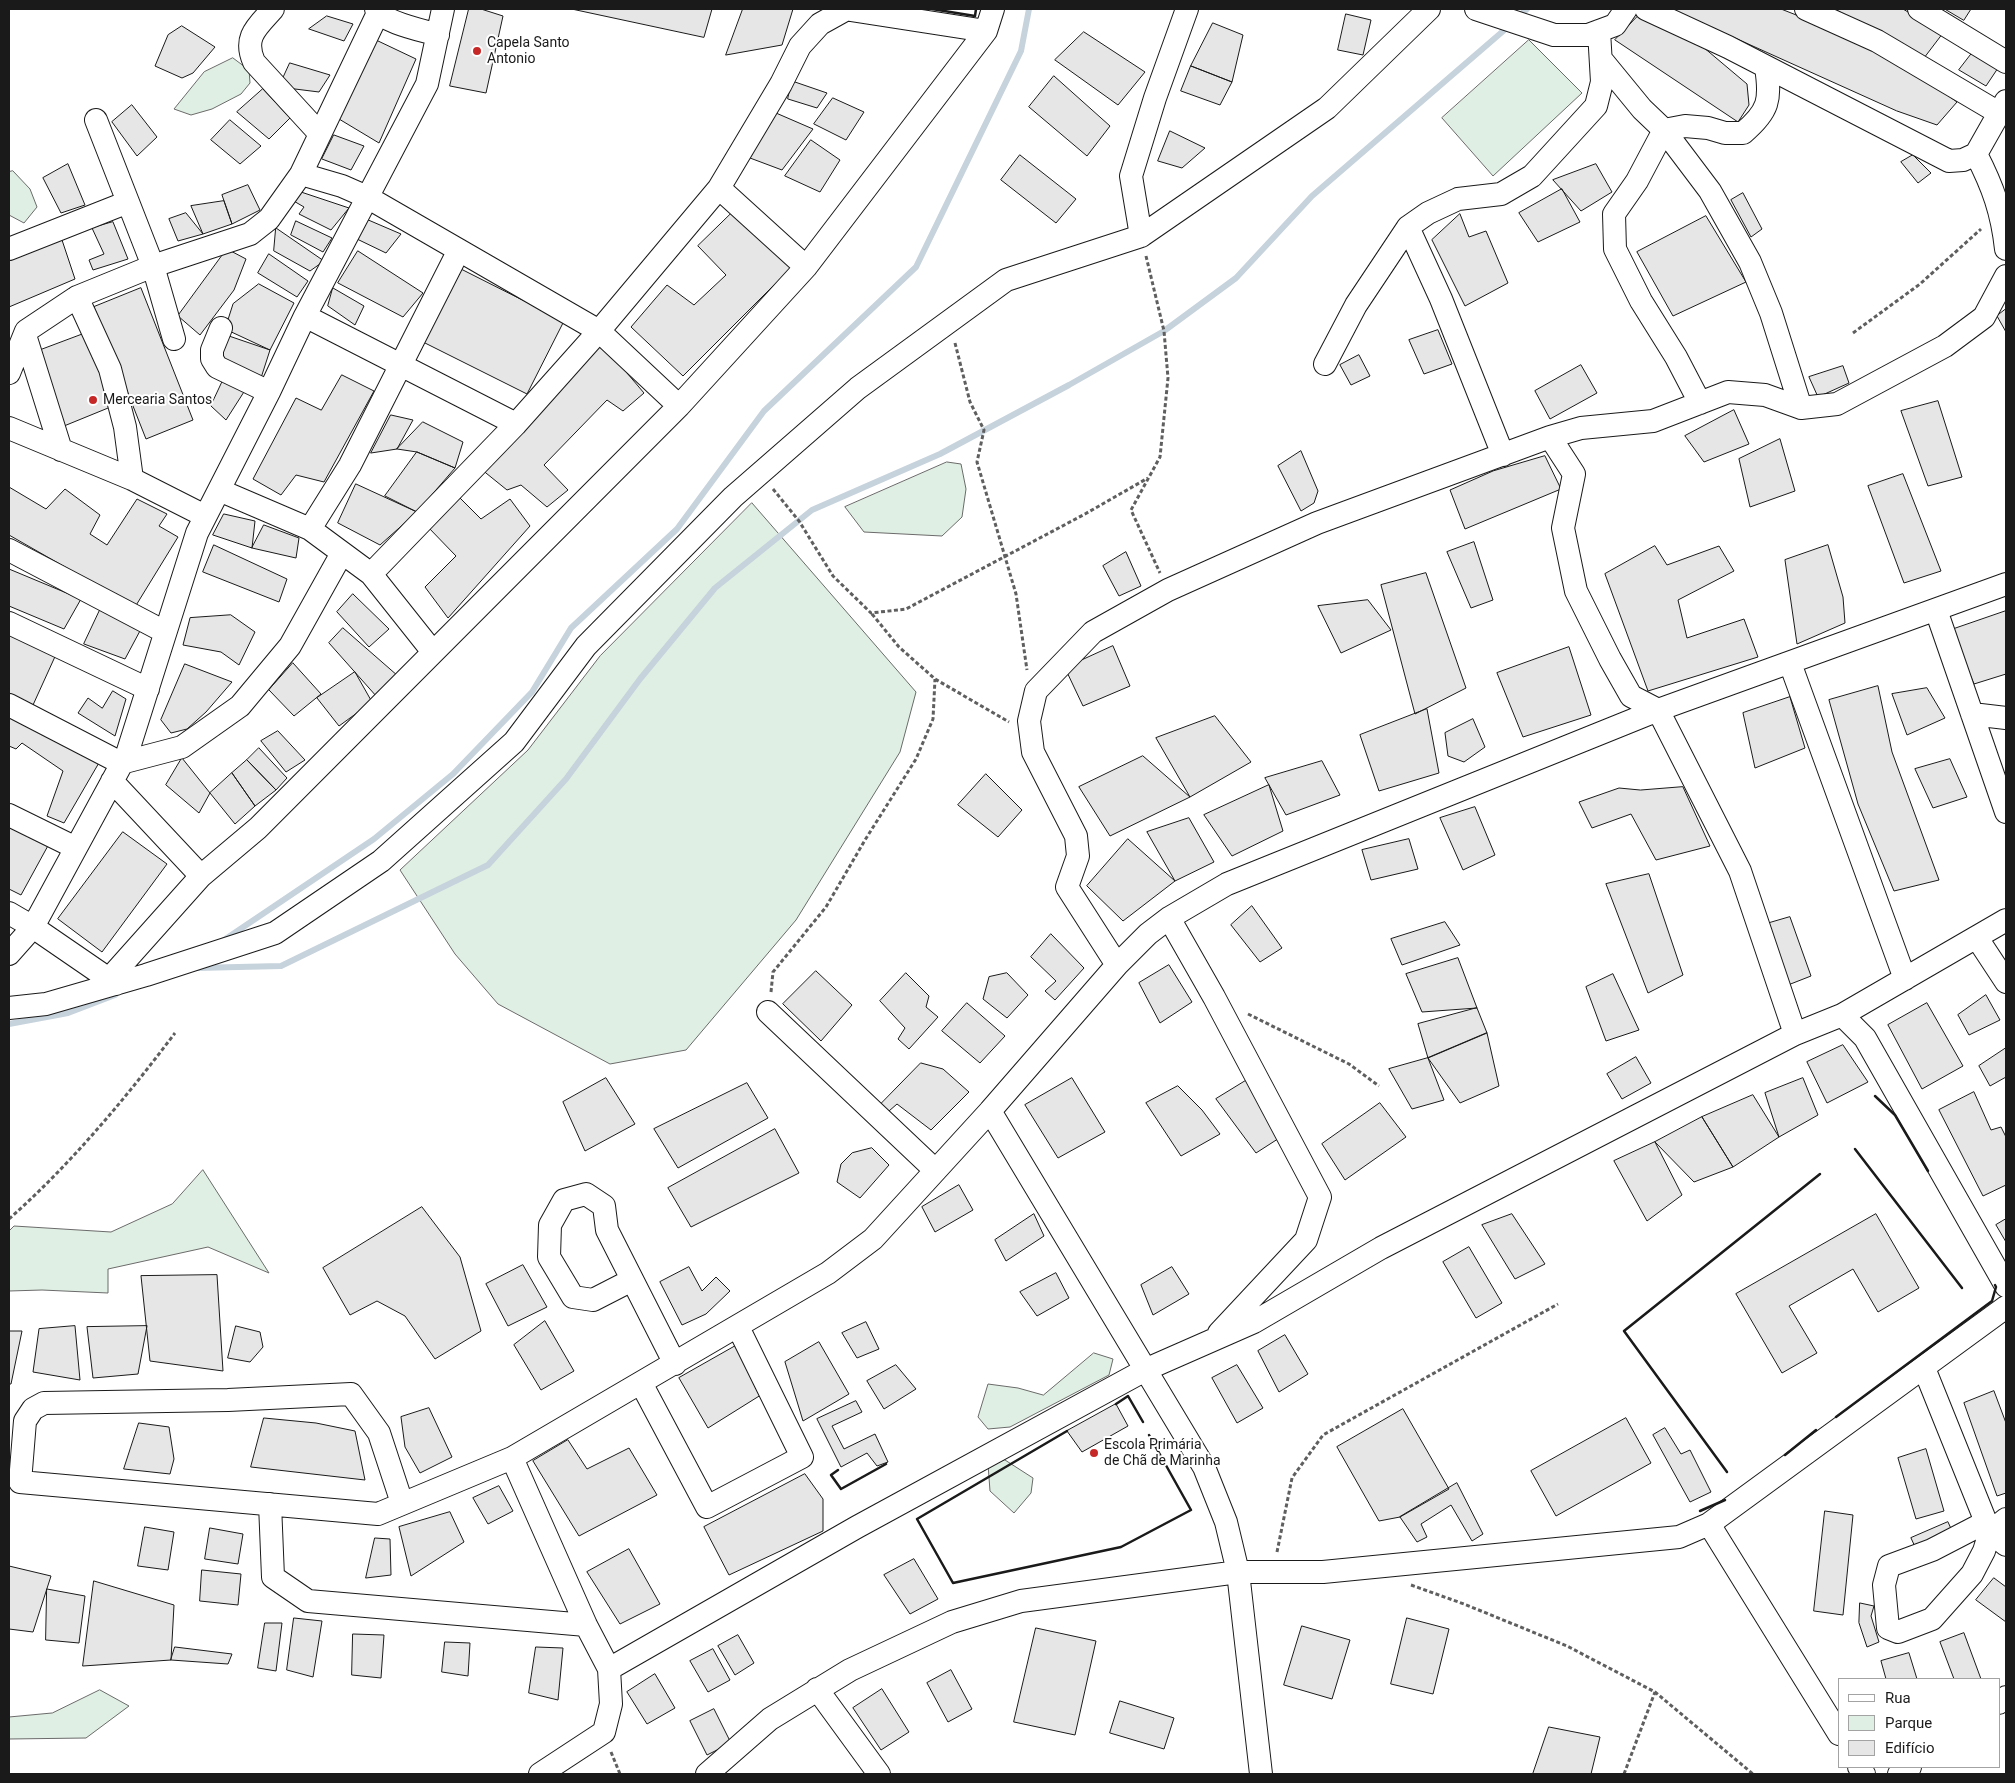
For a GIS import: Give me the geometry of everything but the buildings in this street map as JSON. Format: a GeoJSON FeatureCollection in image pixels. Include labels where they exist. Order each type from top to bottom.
{"type":"FeatureCollection","features":[{"type":"Feature","properties":{"kind":"street"},"geometry":{"type":"LineString","coordinates":[[273,9],[256,29],[250,41],[249,51],[254,62],[320,134]]}},
{"type":"Feature","properties":{"kind":"street"},"geometry":{"type":"LineString","coordinates":[[9,954],[33,927],[127,754],[197,533],[269,392],[305,316],[427,84],[443,9]]}},
{"type":"Feature","properties":{"kind":"street"},"geometry":{"type":"LineString","coordinates":[[371,574],[516,424],[599,331],[719,188],[781,84],[800,46],[820,24],[846,9],[986,31]]}},
{"type":"Feature","properties":{"kind":"street"},"geometry":{"type":"LineString","coordinates":[[113,981],[201,876],[258,828],[679,406],[806,267],[986,31],[993,9]]}},
{"type":"Feature","properties":{"kind":"street"},"geometry":{"type":"LineString","coordinates":[[1141,236],[1131,176],[1155,98],[1187,9]]}},
{"type":"Feature","properties":{"kind":"street"},"geometry":{"type":"LineString","coordinates":[[9,1008],[46,1004],[113,981],[275,934],[381,861],[514,742],[586,646],[733,497],[858,388],[1006,280],[1141,236],[1327,108],[1429,9]]}},
{"type":"Feature","properties":{"kind":"street"},"geometry":{"type":"LineString","coordinates":[[1480,10],[1554,35],[1588,35],[1615,26],[1626,9]]}},
{"type":"Feature","properties":{"kind":"street"},"geometry":{"type":"LineString","coordinates":[[1646,9],[1728,46],[1949,161],[1963,160],[1976,154],[2003,107],[1877,41],[1806,9]]}},
{"type":"Feature","properties":{"kind":"street"},"geometry":{"type":"LineString","coordinates":[[1919,9],[2006,62]]}},
{"type":"Feature","properties":{"kind":"street"},"geometry":{"type":"LineString","coordinates":[[9,373],[26,331],[77,297],[152,266],[250,234],[269,219],[301,174],[377,11],[395,22],[438,35]]}},
{"type":"Feature","properties":{"kind":"street"},"geometry":{"type":"LineString","coordinates":[[1325,364],[1356,305],[1408,227],[1428,213],[1458,198],[1501,194],[1532,176],[1596,106],[1602,82],[1600,31]]}},
{"type":"Feature","properties":{"kind":"street"},"geometry":{"type":"LineString","coordinates":[[1601,59],[1642,109],[1664,130],[1710,191],[1750,262],[1771,313],[1801,408]]}},
{"type":"Feature","properties":{"kind":"street"},"geometry":{"type":"LineString","coordinates":[[1664,130],[1686,126],[1708,128],[1725,133],[1744,133],[1760,118],[1770,93],[1766,66]]}},
{"type":"Feature","properties":{"kind":"street"},"geometry":{"type":"LineString","coordinates":[[96,120],[152,266],[174,338]]}},
{"type":"Feature","properties":{"kind":"street"},"geometry":{"type":"LineString","coordinates":[[1664,130],[1637,181],[1614,214],[1615,249],[1641,302],[1676,357],[1700,403]]}},
{"type":"Feature","properties":{"kind":"street"},"geometry":{"type":"LineString","coordinates":[[1976,154],[1991,182],[2003,221],[2006,249]]}},
{"type":"Feature","properties":{"kind":"street"},"geometry":{"type":"LineString","coordinates":[[301,174],[342,186],[367,197],[599,331],[679,406]]}},
{"type":"Feature","properties":{"kind":"street"},"geometry":{"type":"LineString","coordinates":[[719,188],[806,267]]}},
{"type":"Feature","properties":{"kind":"street"},"geometry":{"type":"LineString","coordinates":[[9,249],[128,202]]}},
{"type":"Feature","properties":{"kind":"street"},"geometry":{"type":"LineString","coordinates":[[1408,227],[1440,299],[1503,455]]}},
{"type":"Feature","properties":{"kind":"street"},"geometry":{"type":"LineString","coordinates":[[310,529],[350,465],[459,250]]}},
{"type":"Feature","properties":{"kind":"street"},"geometry":{"type":"LineString","coordinates":[[1117,966],[1067,887],[1078,856],[1076,836],[1033,752],[1030,721],[1036,691],[1093,632],[1168,590],[1317,523],[1581,428],[1653,421],[1728,392],[1765,395],[1801,408],[1837,404],[1945,346],[1984,317],[2006,276]]}},
{"type":"Feature","properties":{"kind":"street"},"geometry":{"type":"LineString","coordinates":[[77,297],[110,369],[125,427],[132,479]]}},
{"type":"Feature","properties":{"kind":"street"},"geometry":{"type":"LineString","coordinates":[[305,316],[516,424]]}},
{"type":"Feature","properties":{"kind":"street"},"geometry":{"type":"LineString","coordinates":[[221,328],[212,350],[212,359],[217,367],[269,392]]}},
{"type":"Feature","properties":{"kind":"street"},"geometry":{"type":"LineString","coordinates":[[25,335],[61,450]]}},
{"type":"Feature","properties":{"kind":"street"},"geometry":{"type":"LineString","coordinates":[[9,428],[132,479],[205,516]]}},
{"type":"Feature","properties":{"kind":"street"},"geometry":{"type":"LineString","coordinates":[[1550,438],[1574,474],[1563,528],[1576,590],[1631,696],[1658,710],[1740,871],[1795,1034]]}},
{"type":"Feature","properties":{"kind":"street"},"geometry":{"type":"LineString","coordinates":[[219,490],[310,529],[371,574],[433,652]]}},
{"type":"Feature","properties":{"kind":"street"},"geometry":{"type":"LineString","coordinates":[[9,550],[166,632]]}},
{"type":"Feature","properties":{"kind":"street"},"geometry":{"type":"LineString","coordinates":[[117,772],[182,747],[240,706],[290,646],[342,553]]}},
{"type":"Feature","properties":{"kind":"street"},"geometry":{"type":"LineString","coordinates":[[402,1503],[379,1433],[351,1394],[228,1400],[44,1403],[33,1409],[25,1421],[20,1482],[378,1514],[512,1458],[828,1273],[873,1239],[990,1111],[1117,966],[1148,934],[1169,918],[1227,884],[1658,710],[2006,584]]}},
{"type":"Feature","properties":{"kind":"street"},"geometry":{"type":"LineString","coordinates":[[1936,610],[2006,812]]}},
{"type":"Feature","properties":{"kind":"street"},"geometry":{"type":"LineString","coordinates":[[9,623],[148,689]]}},
{"type":"Feature","properties":{"kind":"street"},"geometry":{"type":"LineString","coordinates":[[1790,663],[1905,979]]}},
{"type":"Feature","properties":{"kind":"street"},"geometry":{"type":"LineString","coordinates":[[9,705],[117,772],[201,876]]}},
{"type":"Feature","properties":{"kind":"street"},"geometry":{"type":"LineString","coordinates":[[1972,714],[2006,718]]}},
{"type":"Feature","properties":{"kind":"street"},"geometry":{"type":"LineString","coordinates":[[9,815],[76,848]]}},
{"type":"Feature","properties":{"kind":"street"},"geometry":{"type":"LineString","coordinates":[[9,913],[113,981]]}},
{"type":"Feature","properties":{"kind":"street"},"geometry":{"type":"LineString","coordinates":[[1169,918],[1214,997],[1320,1197],[1306,1240],[1213,1339]]}},
{"type":"Feature","properties":{"kind":"street"},"geometry":{"type":"LineString","coordinates":[[609,1669],[857,1527],[1147,1368],[1254,1322],[1381,1248],[1795,1034],[1842,1015],[2006,920]]}},
{"type":"Feature","properties":{"kind":"street"},"geometry":{"type":"LineString","coordinates":[[1977,938],[2006,982]]}},
{"type":"Feature","properties":{"kind":"street"},"geometry":{"type":"LineString","coordinates":[[768,1012],[935,1170]]}},
{"type":"Feature","properties":{"kind":"street"},"geometry":{"type":"LineString","coordinates":[[1842,1015],[1865,1038],[2006,1286]]}},
{"type":"Feature","properties":{"kind":"street"},"geometry":{"type":"LineString","coordinates":[[990,1111],[1147,1368],[1204,1467],[1226,1522],[1238,1572],[1261,1774]]}},
{"type":"Feature","properties":{"kind":"street"},"geometry":{"type":"LineString","coordinates":[[632,1280],[593,1300],[572,1297],[549,1257],[550,1226],[564,1200],[586,1194],[604,1206],[607,1230],[675,1364]]}},
{"type":"Feature","properties":{"kind":"street"},"geometry":{"type":"LineString","coordinates":[[706,1774],[770,1719],[850,1670],[952,1622],[1021,1601],[1238,1572],[1323,1572],[1680,1538],[1709,1524],[2006,1307]]}},
{"type":"Feature","properties":{"kind":"street"},"geometry":{"type":"LineString","coordinates":[[641,1384],[707,1507],[802,1456],[738,1327]]}},
{"type":"Feature","properties":{"kind":"street"},"geometry":{"type":"LineString","coordinates":[[1924,1368],[1997,1530]]}},
{"type":"Feature","properties":{"kind":"street"},"geometry":{"type":"LineString","coordinates":[[512,1458],[586,1625],[609,1669],[611,1704],[604,1732],[540,1774]]}},
{"type":"Feature","properties":{"kind":"street"},"geometry":{"type":"LineString","coordinates":[[270,1504],[273,1577],[308,1601],[586,1625]]}},
{"type":"Feature","properties":{"kind":"street"},"geometry":{"type":"LineString","coordinates":[[1709,1524],[1838,1732]]}},
{"type":"Feature","properties":{"kind":"street"},"geometry":{"type":"LineString","coordinates":[[1997,1530],[1972,1574],[1932,1619],[1898,1632],[1888,1628],[1884,1585],[1888,1566],[1997,1530]]}},
{"type":"Feature","properties":{"kind":"street"},"geometry":{"type":"LineString","coordinates":[[817,1689],[879,1774]]}},
{"type":"Feature","properties":{"kind":"path"},"geometry":{"type":"LineString","coordinates":[[1853,334],[1920,284],[2000,212]]}},
{"type":"Feature","properties":{"kind":"path"},"geometry":{"type":"LineString","coordinates":[[1141,236],[1164,332],[1168,378],[1160,457],[1131,510],[1168,590]]}},
{"type":"Feature","properties":{"kind":"path"},"geometry":{"type":"LineString","coordinates":[[950,321],[970,402],[984,430],[977,462],[1016,594],[1024,655],[1033,702]]}},
{"type":"Feature","properties":{"kind":"path"},"geometry":{"type":"LineString","coordinates":[[760,473],[799,521],[833,576],[871,614],[899,647],[935,679],[1008,721],[1032,742]]}},
{"type":"Feature","properties":{"kind":"path"},"geometry":{"type":"LineString","coordinates":[[871,614],[906,609],[1085,514],[1148,478]]}},
{"type":"Feature","properties":{"kind":"path"},"geometry":{"type":"LineString","coordinates":[[768,1012],[773,972],[826,907],[865,840],[916,760],[933,719],[935,679]]}},
{"type":"Feature","properties":{"kind":"path"},"geometry":{"type":"LineString","coordinates":[[1214,997],[1349,1064],[1379,1086]]}},
{"type":"Feature","properties":{"kind":"path"},"geometry":{"type":"LineString","coordinates":[[9,1218],[33,1197],[127,1096],[175,1033]]}},
{"type":"Feature","properties":{"kind":"path"},"geometry":{"type":"LineString","coordinates":[[1273,1572],[1292,1478],[1323,1435],[1558,1304]]}},
{"type":"Feature","properties":{"kind":"path"},"geometry":{"type":"LineString","coordinates":[[1408,1584],[1464,1604],[1567,1646],[1655,1692],[1753,1774]]}},
{"type":"Feature","properties":{"kind":"path"},"geometry":{"type":"LineString","coordinates":[[1624,1774],[1655,1692]]}},
{"type":"Feature","properties":{"kind":"green space"},"geometry":{"type":"Polygon","coordinates":[[[1529,40],[1582,93],[1493,176],[1442,118],[1529,40]]]}},
{"type":"Feature","properties":{"kind":"green space"},"geometry":{"type":"Polygon","coordinates":[[[233,58],[249,70],[250,83],[241,94],[212,109],[191,115],[174,109],[204,72],[233,58]]]}},
{"type":"Feature","properties":{"kind":"green space"},"geometry":{"type":"Polygon","coordinates":[[[13,171],[30,189],[37,207],[24,223],[9,215],[9,172],[13,171]]]}},
{"type":"Feature","properties":{"kind":"green space"},"geometry":{"type":"Polygon","coordinates":[[[947,462],[961,464],[966,489],[962,517],[942,536],[864,532],[845,507],[947,462]]]}},
{"type":"Feature","properties":{"kind":"green space"},"geometry":{"type":"Polygon","coordinates":[[[752,503],[916,692],[900,752],[796,920],[686,1050],[610,1064],[498,1004],[455,954],[400,870],[528,750],[600,656],[752,503]]]}},
{"type":"Feature","properties":{"kind":"green space"},"geometry":{"type":"Polygon","coordinates":[[[203,1170],[269,1273],[208,1247],[108,1269],[108,1293],[42,1290],[9,1291],[9,1231],[14,1226],[111,1232],[172,1204],[203,1170]]]}},
{"type":"Feature","properties":{"kind":"green space"},"geometry":{"type":"Polygon","coordinates":[[[1094,1353],[1113,1359],[1109,1375],[1010,1427],[988,1429],[978,1417],[988,1384],[1018,1388],[1043,1395],[1094,1353]]]}},
{"type":"Feature","properties":{"kind":"green space"},"geometry":{"type":"Polygon","coordinates":[[[1005,1460],[1033,1478],[1031,1493],[1014,1513],[990,1491],[988,1464],[1005,1460]]]}},
{"type":"Feature","properties":{"kind":"green space"},"geometry":{"type":"Polygon","coordinates":[[[100,1690],[129,1706],[86,1738],[9,1739],[9,1717],[52,1713],[100,1690]]]}},
{"type":"Feature","properties":{"kind":"waterway"},"geometry":{"type":"LineString","coordinates":[[224,940],[374,839],[453,774],[532,692],[571,628],[677,529],[764,411],[916,267],[1021,51],[1029,9]]}},
{"type":"Feature","properties":{"kind":"waterway"},"geometry":{"type":"LineString","coordinates":[[1518,17],[1527,9]]}},
{"type":"Feature","properties":{"kind":"waterway"},"geometry":{"type":"LineString","coordinates":[[196,968],[281,966],[488,865],[566,779],[640,679],[715,588],[812,510],[940,454],[1069,385],[1164,331],[1236,278],[1312,196],[1509,26]]}},
{"type":"Feature","properties":{"kind":"waterway"},"geometry":{"type":"LineString","coordinates":[[9,1024],[68,1013],[115,995]]}},
{"type":"Feature","properties":{"kind":"wall"},"geometry":{"type":"LineString","coordinates":[[932,9],[975,16],[976,9]]}},
{"type":"Feature","properties":{"kind":"wall"},"geometry":{"type":"LineString","coordinates":[[1875,1096],[1895,1115],[1928,1171]]}},
{"type":"Feature","properties":{"kind":"wall"},"geometry":{"type":"LineString","coordinates":[[1855,1149],[1962,1288]]}},
{"type":"Feature","properties":{"kind":"wall"},"geometry":{"type":"LineString","coordinates":[[1727,1472],[1624,1331],[1820,1174]]}},
{"type":"Feature","properties":{"kind":"wall"},"geometry":{"type":"LineString","coordinates":[[1836,1417],[1992,1301],[1995,1285]]}},
{"type":"Feature","properties":{"kind":"wall"},"geometry":{"type":"LineString","coordinates":[[1116,1404],[1128,1396],[1143,1422]]}},
{"type":"Feature","properties":{"kind":"wall"},"geometry":{"type":"LineString","coordinates":[[1785,1455],[1816,1430]]}},
{"type":"Feature","properties":{"kind":"wall"},"geometry":{"type":"LineString","coordinates":[[1067,1431],[917,1519],[953,1583],[1121,1547],[1191,1510],[1149,1435]]}},
{"type":"Feature","properties":{"kind":"wall"},"geometry":{"type":"LineString","coordinates":[[838,1470],[831,1475],[841,1489],[886,1464]]}},
{"type":"Feature","properties":{"kind":"wall"},"geometry":{"type":"LineString","coordinates":[[1700,1511],[1725,1500]]}},
{"type":"Feature","properties":{"kind":"place","name":"Capela Santo Antonio"},"geometry":{"type":"Point","coordinates":[477,51]}},
{"type":"Feature","properties":{"kind":"place","name":"Mercearia Santos"},"geometry":{"type":"Point","coordinates":[93,400]}},
{"type":"Feature","properties":{"kind":"place","name":"Escola Primária de Chã de Marinha"},"geometry":{"type":"Point","coordinates":[1094,1453]}}]}
